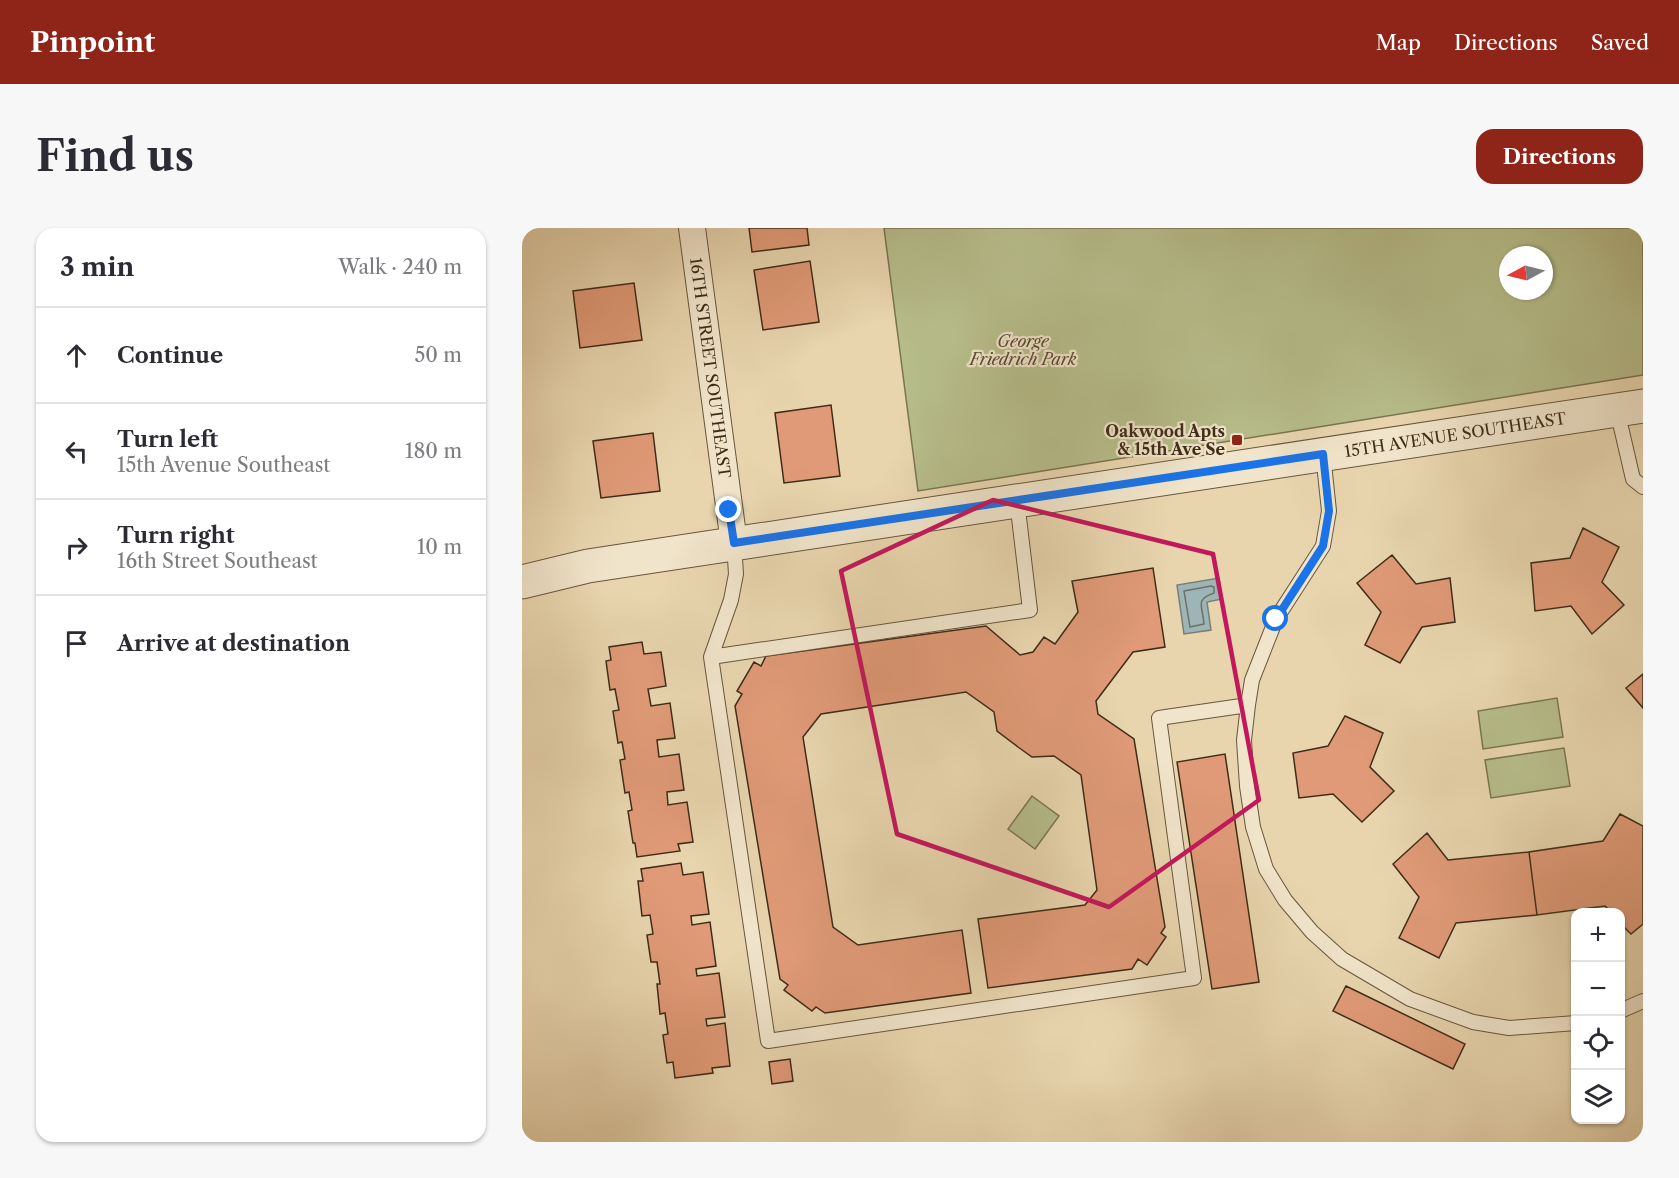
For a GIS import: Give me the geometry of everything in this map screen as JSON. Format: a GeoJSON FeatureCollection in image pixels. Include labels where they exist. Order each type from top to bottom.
{"type":"FeatureCollection","features":[{"type":"Feature","properties":{"kind":"street","name":"16TH STREET SOUTHEAST"},"geometry":{"type":"LineString","coordinates":[[692,228],[734,543]]}},
{"type":"Feature","properties":{"kind":"street","name":"15TH AVENUE SOUTHEAST"},"geometry":{"type":"LineString","coordinates":[[522,582],[588,566],[734,543],[1630,408]]}},
{"type":"Feature","properties":{"kind":"lane"},"geometry":{"type":"LineString","coordinates":[[1630,408],[1633,479],[1643,487]]}},
{"type":"Feature","properties":{"kind":"lane"},"geometry":{"type":"LineString","coordinates":[[1323,454],[1329,511],[1323,546],[1276,619],[1252,680],[1248,705],[1244,740],[1246,786],[1253,827],[1266,870],[1285,900],[1312,932],[1341,959],[1410,999],[1473,1022],[1509,1028],[1571,1023]]}},
{"type":"Feature","properties":{"kind":"lane"},"geometry":{"type":"LineString","coordinates":[[711,657],[1030,610],[1017,500]]}},
{"type":"Feature","properties":{"kind":"lane"},"geometry":{"type":"LineString","coordinates":[[734,543],[736,574],[732,600],[711,657],[768,1041],[1194,978],[1159,718],[1248,705]]}},
{"type":"Feature","properties":{"kind":"lane"},"geometry":{"type":"LineString","coordinates":[[1625,1009],[1643,1001]]}},
{"type":"Feature","properties":{"kind":"highlighted area"},"geometry":{"type":"Polygon","coordinates":[[[993,500],[1213,554],[1259,800],[1109,907],[897,834],[841,571],[993,500]]]}},
{"type":"Feature","properties":{"kind":"green space","name":"George Friedrich Park"},"geometry":{"type":"Polygon","coordinates":[[[884,228],[1643,228],[1643,375],[918,491],[884,228]]]}},
{"type":"Feature","properties":{"kind":"green space"},"geometry":{"type":"Polygon","coordinates":[[[1557,698],[1563,737],[1483,749],[1478,711],[1557,698]]]}},
{"type":"Feature","properties":{"kind":"green space"},"geometry":{"type":"Polygon","coordinates":[[[1564,748],[1570,786],[1491,798],[1485,760],[1564,748]]]}},
{"type":"Feature","properties":{"kind":"green space"},"geometry":{"type":"Polygon","coordinates":[[[1032,796],[1059,816],[1035,849],[1008,829],[1032,796]]]}},
{"type":"Feature","properties":{"kind":"water"},"geometry":{"type":"Polygon","coordinates":[[[1219,578],[1222,599],[1207,602],[1211,630],[1184,634],[1177,585],[1219,578]]]}},
{"type":"Feature","properties":{"kind":"building"},"geometry":{"type":"Polygon","coordinates":[[[749,228],[807,228],[809,245],[752,252],[749,228]]]}},
{"type":"Feature","properties":{"kind":"building"},"geometry":{"type":"Polygon","coordinates":[[[810,261],[819,322],[763,330],[754,270],[810,261]]]}},
{"type":"Feature","properties":{"kind":"building"},"geometry":{"type":"Polygon","coordinates":[[[634,283],[642,340],[580,348],[573,291],[634,283]]]}},
{"type":"Feature","properties":{"kind":"building"},"geometry":{"type":"Polygon","coordinates":[[[831,405],[840,476],[784,483],[775,413],[831,405]]]}},
{"type":"Feature","properties":{"kind":"building"},"geometry":{"type":"Polygon","coordinates":[[[653,433],[660,491],[601,498],[593,441],[653,433]]]}},
{"type":"Feature","properties":{"kind":"building"},"geometry":{"type":"Polygon","coordinates":[[[1583,528],[1619,547],[1602,582],[1624,605],[1592,634],[1571,606],[1535,611],[1531,563],[1570,558],[1583,528]]]}},
{"type":"Feature","properties":{"kind":"building"},"geometry":{"type":"Polygon","coordinates":[[[1392,555],[1416,584],[1450,578],[1455,622],[1422,627],[1400,663],[1365,645],[1381,612],[1357,583],[1392,555]]]}},
{"type":"Feature","properties":{"kind":"building"},"geometry":{"type":"Polygon","coordinates":[[[1153,568],[1165,647],[1133,652],[1096,701],[1098,714],[1134,739],[1165,927],[1161,933],[1166,937],[1147,965],[1138,959],[1132,969],[988,988],[978,919],[1085,905],[1097,890],[1081,775],[1054,756],[1032,757],[1018,747],[997,731],[994,712],[966,692],[821,714],[803,737],[833,927],[858,945],[962,930],[971,993],[825,1013],[816,1007],[812,1011],[784,990],[788,985],[780,979],[735,706],[742,694],[737,691],[754,662],[761,666],[766,656],[986,626],[1020,655],[1033,652],[1044,637],[1055,644],[1078,612],[1072,581],[1153,568]]]}},
{"type":"Feature","properties":{"kind":"building"},"geometry":{"type":"Polygon","coordinates":[[[642,642],[644,654],[661,652],[666,686],[648,689],[651,706],[670,703],[675,738],[657,740],[659,757],[679,754],[684,790],[667,792],[668,805],[687,802],[693,842],[678,844],[680,851],[637,857],[628,811],[632,810],[629,792],[625,793],[620,760],[625,759],[622,742],[618,743],[613,711],[619,710],[615,689],[610,690],[606,661],[611,660],[609,647],[642,642]]]}},
{"type":"Feature","properties":{"kind":"building"},"geometry":{"type":"Polygon","coordinates":[[[1643,674],[1643,708],[1626,688],[1643,674]]]}},
{"type":"Feature","properties":{"kind":"building"},"geometry":{"type":"Polygon","coordinates":[[[1345,716],[1383,733],[1370,767],[1394,791],[1362,822],[1333,794],[1299,798],[1293,753],[1328,746],[1345,716]]]}},
{"type":"Feature","properties":{"kind":"building"},"geometry":{"type":"Polygon","coordinates":[[[1225,754],[1259,982],[1212,989],[1177,762],[1225,754]]]}},
{"type":"Feature","properties":{"kind":"building"},"geometry":{"type":"Polygon","coordinates":[[[1620,814],[1643,826],[1643,924],[1631,934],[1625,928],[1625,908],[1605,906],[1571,908],[1571,910],[1537,915],[1529,852],[1603,841],[1620,814]]]}},
{"type":"Feature","properties":{"kind":"building"},"geometry":{"type":"Polygon","coordinates":[[[1427,833],[1448,860],[1529,852],[1537,915],[1456,923],[1439,958],[1399,938],[1419,897],[1393,864],[1427,833]]]}},
{"type":"Feature","properties":{"kind":"building"},"geometry":{"type":"Polygon","coordinates":[[[681,863],[683,875],[703,872],[709,914],[691,916],[692,925],[710,922],[716,966],[696,969],[697,976],[719,973],[725,1017],[706,1019],[707,1026],[725,1023],[730,1066],[712,1068],[713,1073],[675,1078],[673,1062],[667,1063],[663,1035],[668,1034],[665,1013],[660,1014],[657,962],[651,962],[647,935],[653,934],[650,915],[642,916],[638,881],[643,881],[641,869],[681,863]]]}},
{"type":"Feature","properties":{"kind":"building"},"geometry":{"type":"Polygon","coordinates":[[[1346,986],[1465,1044],[1453,1069],[1333,1011],[1346,986]]]}},
{"type":"Feature","properties":{"kind":"building"},"geometry":{"type":"Polygon","coordinates":[[[790,1059],[793,1081],[772,1084],[769,1062],[790,1059]]]}},
{"type":"Feature","properties":{"kind":"place","name":"Oakwood Apts & 15th Ave Se"},"geometry":{"type":"Point","coordinates":[1237,440]}},
{"type":"Feature","properties":{"kind":"route"},"geometry":{"type":"LineString","coordinates":[[729,510],[734,543],[1323,454],[1329,511],[1323,546],[1276,619]]}}]}
